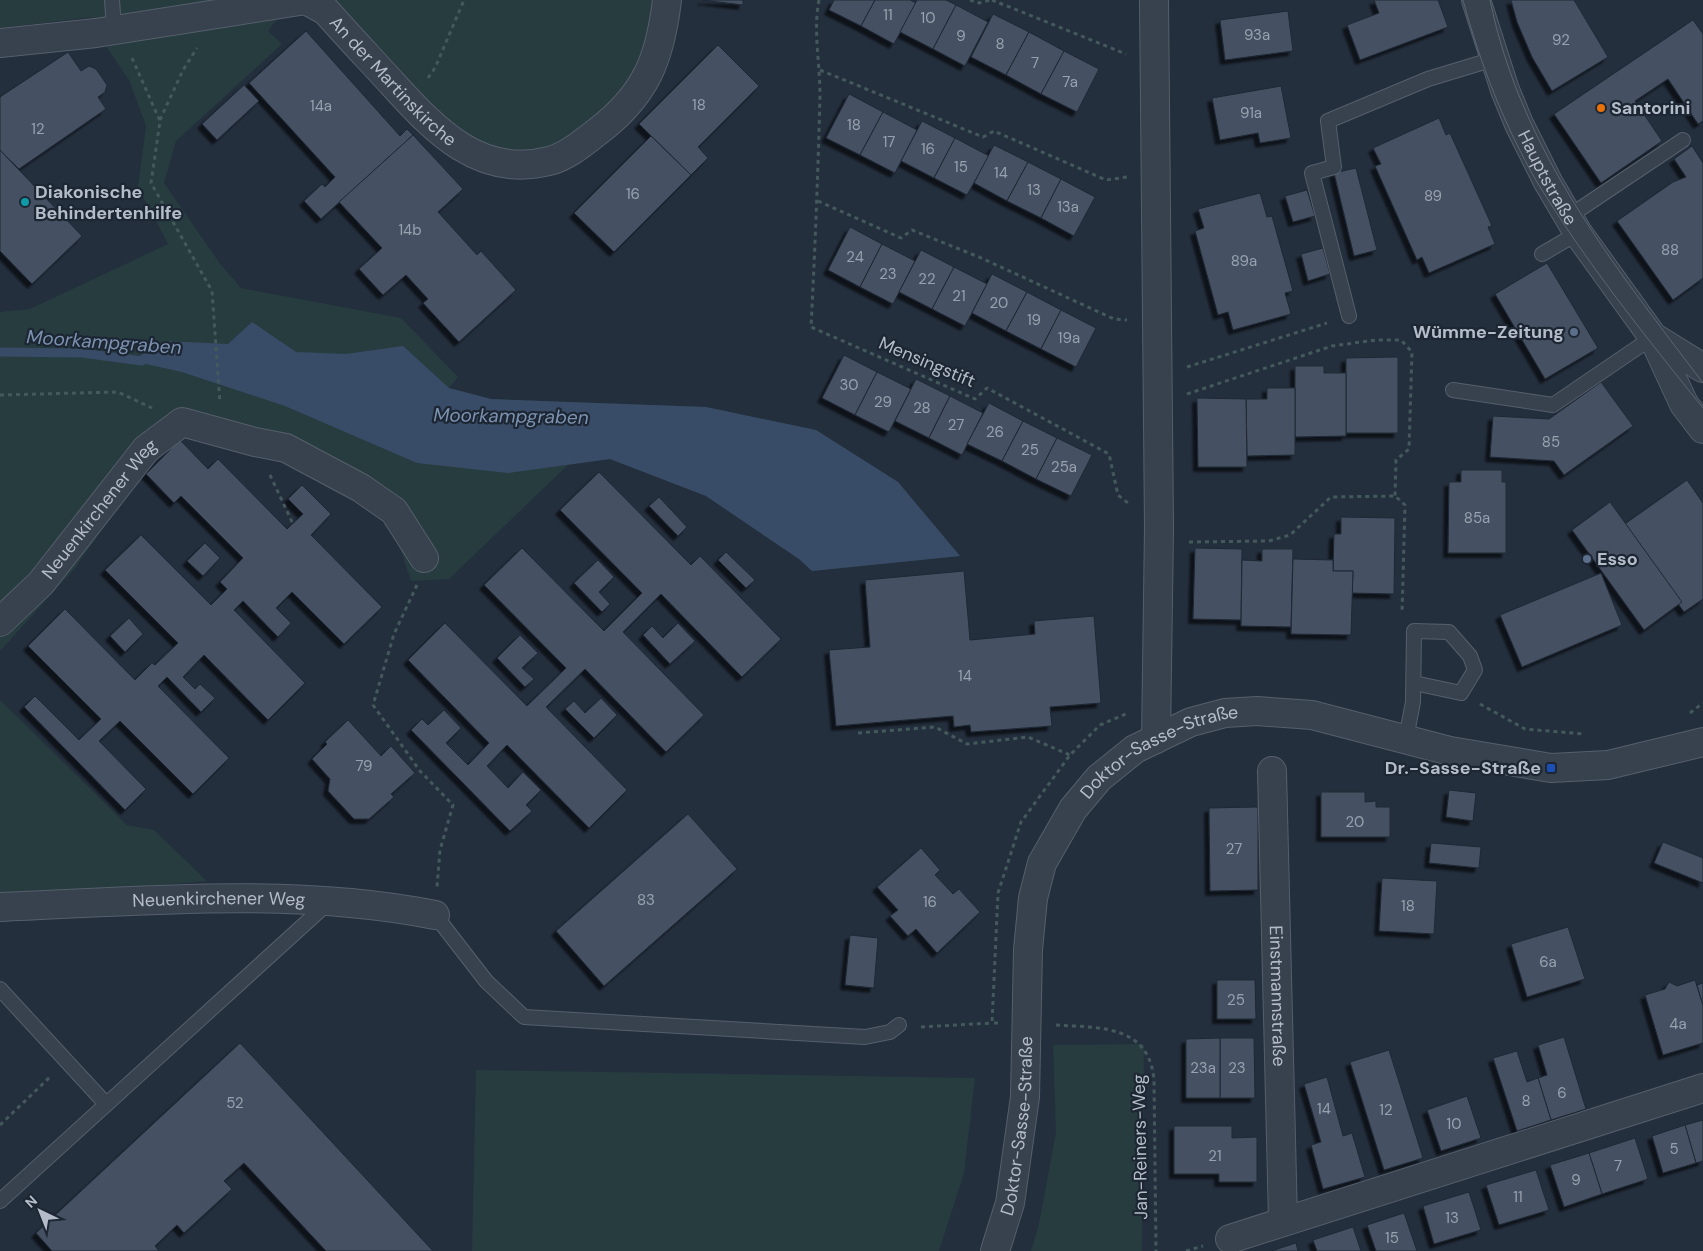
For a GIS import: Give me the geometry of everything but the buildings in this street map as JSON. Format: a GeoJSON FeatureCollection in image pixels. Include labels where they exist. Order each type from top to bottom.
{"type":"FeatureCollection","features":[{"type":"Feature","properties":{"kind":"street","name":"An der Martinskirche"},"geometry":{"type":"LineString","coordinates":[[0,43],[114,30],[306,0],[326,12],[410,104],[443,136],[479,157],[515,165],[550,161],[580,145],[614,119],[641,88],[656,58],[663,34],[667,0]]}},
{"type":"Feature","properties":{"kind":"street"},"geometry":{"type":"LineString","coordinates":[[1154,0],[1158,535],[1156,739]]}},
{"type":"Feature","properties":{"kind":"street","name":"Hauptstraße"},"geometry":{"type":"LineString","coordinates":[[1476,0],[1494,59],[1519,124],[1573,225],[1653,337],[1684,404],[1703,429]]}},
{"type":"Feature","properties":{"kind":"street","name":"Hauptstraße"},"geometry":{"type":"LineString","coordinates":[[1653,337],[1703,368]]}},
{"type":"Feature","properties":{"kind":"street"},"geometry":{"type":"LineString","coordinates":[[182,422],[255,442],[286,448],[361,488],[394,511],[424,558]]}},
{"type":"Feature","properties":{"kind":"street","name":"Neuenkirchener Weg"},"geometry":{"type":"LineString","coordinates":[[0,622],[41,583],[146,449],[182,422]]}},
{"type":"Feature","properties":{"kind":"street","name":"Doktor-Sasse-Straße"},"geometry":{"type":"LineString","coordinates":[[995,1251],[1010,1203],[1025,1097],[1028,950],[1033,898],[1042,863],[1073,809],[1099,778],[1135,749],[1190,722],[1225,713],[1257,711],[1312,715],[1450,750],[1551,768],[1608,765],[1703,742]]}},
{"type":"Feature","properties":{"kind":"street","name":"Einstmannstraße"},"geometry":{"type":"LineString","coordinates":[[1272,771],[1284,1221]]}},
{"type":"Feature","properties":{"kind":"street","name":"Neuenkirchener Weg"},"geometry":{"type":"LineString","coordinates":[[0,907],[186,900],[330,901],[386,905],[435,915]]}},
{"type":"Feature","properties":{"kind":"street"},"geometry":{"type":"LineString","coordinates":[[1230,1239],[1703,1088]]}},
{"type":"Feature","properties":{"kind":"lane"},"geometry":{"type":"LineString","coordinates":[[112,0],[114,30]]}},
{"type":"Feature","properties":{"kind":"lane"},"geometry":{"type":"LineString","coordinates":[[1349,316],[1312,173],[1334,167],[1328,121],[1428,79],[1494,59]]}},
{"type":"Feature","properties":{"kind":"lane"},"geometry":{"type":"LineString","coordinates":[[1542,254],[1573,225],[1683,140]]}},
{"type":"Feature","properties":{"kind":"lane"},"geometry":{"type":"LineString","coordinates":[[1453,390],[1553,405],[1653,337]]}},
{"type":"Feature","properties":{"kind":"lane"},"geometry":{"type":"LineString","coordinates":[[1406,739],[1413,702],[1414,630],[1449,632],[1470,656],[1476,670],[1461,693],[1414,683]]}},
{"type":"Feature","properties":{"kind":"lane"},"geometry":{"type":"LineString","coordinates":[[0,1201],[330,901]]}},
{"type":"Feature","properties":{"kind":"lane"},"geometry":{"type":"LineString","coordinates":[[435,915],[486,981],[524,1017],[865,1037],[890,1032],[899,1025]]}},
{"type":"Feature","properties":{"kind":"lane"},"geometry":{"type":"LineString","coordinates":[[0,989],[106,1104]]}},
{"type":"Feature","properties":{"kind":"path"},"geometry":{"type":"LineString","coordinates":[[410,104],[435,68],[464,0]]}},
{"type":"Feature","properties":{"kind":"path","name":"Mensingstift"},"geometry":{"type":"LineString","coordinates":[[819,0],[817,12],[820,70],[818,201],[812,327],[975,400],[987,388],[1109,454],[1118,495],[1158,535]]}},
{"type":"Feature","properties":{"kind":"path"},"geometry":{"type":"LineString","coordinates":[[970,0],[979,3],[991,0],[1154,66]]}},
{"type":"Feature","properties":{"kind":"path"},"geometry":{"type":"LineString","coordinates":[[220,14],[182,70],[160,121],[151,183],[212,291],[214,335],[221,396]]}},
{"type":"Feature","properties":{"kind":"path"},"geometry":{"type":"LineString","coordinates":[[114,30],[138,67],[160,121]]}},
{"type":"Feature","properties":{"kind":"path"},"geometry":{"type":"LineString","coordinates":[[820,70],[984,137],[994,131],[1106,180],[1154,172]]}},
{"type":"Feature","properties":{"kind":"path"},"geometry":{"type":"LineString","coordinates":[[818,201],[901,238],[912,230],[979,257],[1114,319],[1156,322]]}},
{"type":"Feature","properties":{"kind":"path"},"geometry":{"type":"LineString","coordinates":[[1157,377],[1349,316]]}},
{"type":"Feature","properties":{"kind":"path"},"geometry":{"type":"LineString","coordinates":[[1157,406],[1233,377],[1332,346],[1376,340],[1401,340],[1412,352],[1409,440],[1408,449],[1396,460],[1395,496]]}},
{"type":"Feature","properties":{"kind":"path"},"geometry":{"type":"LineString","coordinates":[[0,395],[118,392],[182,422]]}},
{"type":"Feature","properties":{"kind":"path"},"geometry":{"type":"LineString","coordinates":[[255,442],[293,524]]}},
{"type":"Feature","properties":{"kind":"path"},"geometry":{"type":"LineString","coordinates":[[1158,535],[1269,541],[1290,535],[1331,497],[1395,496],[1404,505],[1401,612],[1414,630]]}},
{"type":"Feature","properties":{"kind":"path"},"geometry":{"type":"LineString","coordinates":[[424,558],[416,588],[394,634],[373,706],[420,771],[453,805],[440,850],[435,915]]}},
{"type":"Feature","properties":{"kind":"path"},"geometry":{"type":"LineString","coordinates":[[1461,693],[1525,729],[1588,735]]}},
{"type":"Feature","properties":{"kind":"path"},"geometry":{"type":"LineString","coordinates":[[1688,714],[1703,703]]}},
{"type":"Feature","properties":{"kind":"path"},"geometry":{"type":"LineString","coordinates":[[858,733],[935,728],[967,744],[1028,737],[1070,755]]}},
{"type":"Feature","properties":{"kind":"path"},"geometry":{"type":"LineString","coordinates":[[899,1025],[930,1027],[992,1023]]}},
{"type":"Feature","properties":{"kind":"path","name":"Jan-Reiners-Weg"},"geometry":{"type":"LineString","coordinates":[[1027,1024],[1114,1030],[1129,1036],[1147,1054],[1151,1061],[1154,1080],[1156,1251]]}},
{"type":"Feature","properties":{"kind":"path"},"geometry":{"type":"LineString","coordinates":[[0,1125],[67,1062]]}},
{"type":"Feature","properties":{"kind":"green space"},"geometry":{"type":"Polygon","coordinates":[[[0,0],[291,0],[268,31],[282,44],[176,141],[164,183],[221,265],[241,288],[401,318],[458,377],[449,388],[491,399],[706,407],[816,430],[898,482],[960,556],[812,571],[799,559],[706,496],[610,459],[568,465],[449,579],[411,581],[396,535],[370,506],[286,463],[251,449],[185,431],[156,453],[75,568],[0,651],[0,312],[30,309],[168,244],[138,187],[146,126],[129,80],[104,43],[93,17],[0,28],[0,0]]]}},
{"type":"Feature","properties":{"kind":"green space"},"geometry":{"type":"Polygon","coordinates":[[[334,0],[657,0],[652,40],[634,79],[593,124],[558,147],[506,150],[465,135],[434,109],[334,0]]]}},
{"type":"Feature","properties":{"kind":"green space"},"geometry":{"type":"Polygon","coordinates":[[[0,700],[127,825],[154,830],[207,881],[44,895],[0,895],[0,700]]]}},
{"type":"Feature","properties":{"kind":"green space"},"geometry":{"type":"Polygon","coordinates":[[[1144,1044],[1142,1251],[1031,1251],[1039,1224],[1056,1132],[1053,1045],[1144,1044]]]}},
{"type":"Feature","properties":{"kind":"green space"},"geometry":{"type":"Polygon","coordinates":[[[476,1070],[975,1078],[964,1173],[939,1251],[472,1251],[476,1070]]]}},
{"type":"Feature","properties":{"kind":"water"},"geometry":{"type":"Polygon","coordinates":[[[252,322],[296,352],[346,354],[403,346],[449,388],[491,399],[706,407],[816,430],[898,482],[960,556],[812,571],[799,559],[706,496],[610,459],[508,473],[417,463],[285,406],[182,372],[132,361],[164,341],[228,344],[252,322]]]}},
{"type":"Feature","properties":{"kind":"waterway","name":"Moorkampgraben"},"geometry":{"type":"LineString","coordinates":[[0,352],[82,353],[142,361]]}},
{"type":"Feature","properties":{"kind":"tram line"},"geometry":{"type":"LineString","coordinates":[[1463,0],[1477,47],[1494,93],[1514,138],[1537,182],[1595,269],[1703,408]]}},
{"type":"Feature","properties":{"kind":"tram line"},"geometry":{"type":"LineString","coordinates":[[1490,0],[1504,55],[1524,107],[1547,156],[1574,203],[1604,249],[1703,383]]}},
{"type":"Feature","properties":{"kind":"place","name":"Santorini"},"geometry":{"type":"Point","coordinates":[1601,108]}},
{"type":"Feature","properties":{"kind":"place","name":"Diakonische Behindertenhilfe"},"geometry":{"type":"Point","coordinates":[25,202]}},
{"type":"Feature","properties":{"kind":"place","name":"Wümme-Zeitung"},"geometry":{"type":"Point","coordinates":[1574,332]}},
{"type":"Feature","properties":{"kind":"place","name":"Esso"},"geometry":{"type":"Point","coordinates":[1587,559]}},
{"type":"Feature","properties":{"kind":"place","name":"Dr.-Sasse-Straße"},"geometry":{"type":"Point","coordinates":[1551,768]}}]}
